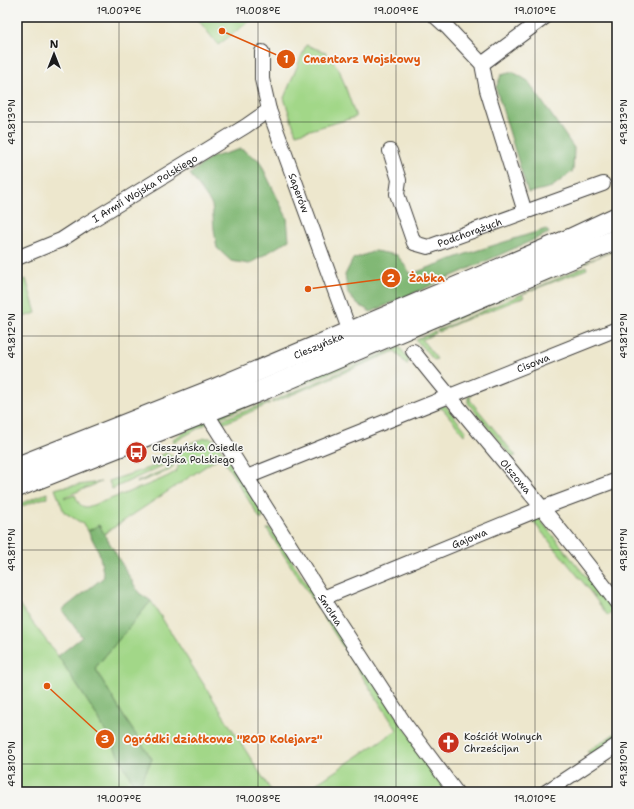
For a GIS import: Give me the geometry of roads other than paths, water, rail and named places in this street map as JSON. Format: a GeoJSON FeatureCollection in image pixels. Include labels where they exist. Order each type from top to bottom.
{"type":"FeatureCollection","features":[{"type":"Feature","properties":{"kind":"main road","name":"Cieszyńska"},"geometry":{"type":"LineString","coordinates":[[17,467],[217,388],[570,239],[617,217]]}},
{"type":"Feature","properties":{"kind":"main road","name":"Cieszyńska"},"geometry":{"type":"LineString","coordinates":[[17,487],[265,389],[617,238]]}},
{"type":"Feature","properties":{"kind":"street"},"geometry":{"type":"LineString","coordinates":[[436,17],[482,64],[487,90],[525,212]]}},
{"type":"Feature","properties":{"kind":"street"},"geometry":{"type":"LineString","coordinates":[[482,64],[545,17]]}},
{"type":"Feature","properties":{"kind":"street","name":"Saperów"},"geometry":{"type":"LineString","coordinates":[[262,52],[262,80],[269,110],[350,332]]}},
{"type":"Feature","properties":{"kind":"street","name":"I Armii Wojska Polskiego"},"geometry":{"type":"LineString","coordinates":[[17,258],[61,240],[246,126],[269,110]]}},
{"type":"Feature","properties":{"kind":"street","name":"Podchorążych"},"geometry":{"type":"LineString","coordinates":[[390,151],[399,180],[397,194],[414,244],[428,247],[602,184]]}},
{"type":"Feature","properties":{"kind":"street","name":"Cisowa"},"geometry":{"type":"LineString","coordinates":[[449,396],[617,329]]}},
{"type":"Feature","properties":{"kind":"street","name":"Olszowa"},"geometry":{"type":"LineString","coordinates":[[413,351],[542,508],[617,603]]}},
{"type":"Feature","properties":{"kind":"street"},"geometry":{"type":"LineString","coordinates":[[247,477],[449,396]]}},
{"type":"Feature","properties":{"kind":"street","name":"Smolna"},"geometry":{"type":"LineString","coordinates":[[212,422],[323,598],[405,724],[456,792]]}},
{"type":"Feature","properties":{"kind":"street","name":"Gajowa"},"geometry":{"type":"LineString","coordinates":[[323,598],[542,508],[617,480]]}},
{"type":"Feature","properties":{"kind":"street"},"geometry":{"type":"LineString","coordinates":[[546,792],[617,745]]}},
{"type":"Feature","properties":{"kind":"place","name":"Cmentarz Wojskowy"},"geometry":{"type":"Point","coordinates":[222,31]}},
{"type":"Feature","properties":{"kind":"place","name":"Żabka"},"geometry":{"type":"Point","coordinates":[308,289]}},
{"type":"Feature","properties":{"kind":"place","name":"Cieszyńska Osiedle Wojska Polskiego"},"geometry":{"type":"Point","coordinates":[137,453]}},
{"type":"Feature","properties":{"kind":"place","name":"Ogródki działkowe \"ROD Kolejarz\""},"geometry":{"type":"Point","coordinates":[47,686]}},
{"type":"Feature","properties":{"kind":"place","name":"Kościół Wolnych Chrześcijan"},"geometry":{"type":"Point","coordinates":[449,742]}}]}
